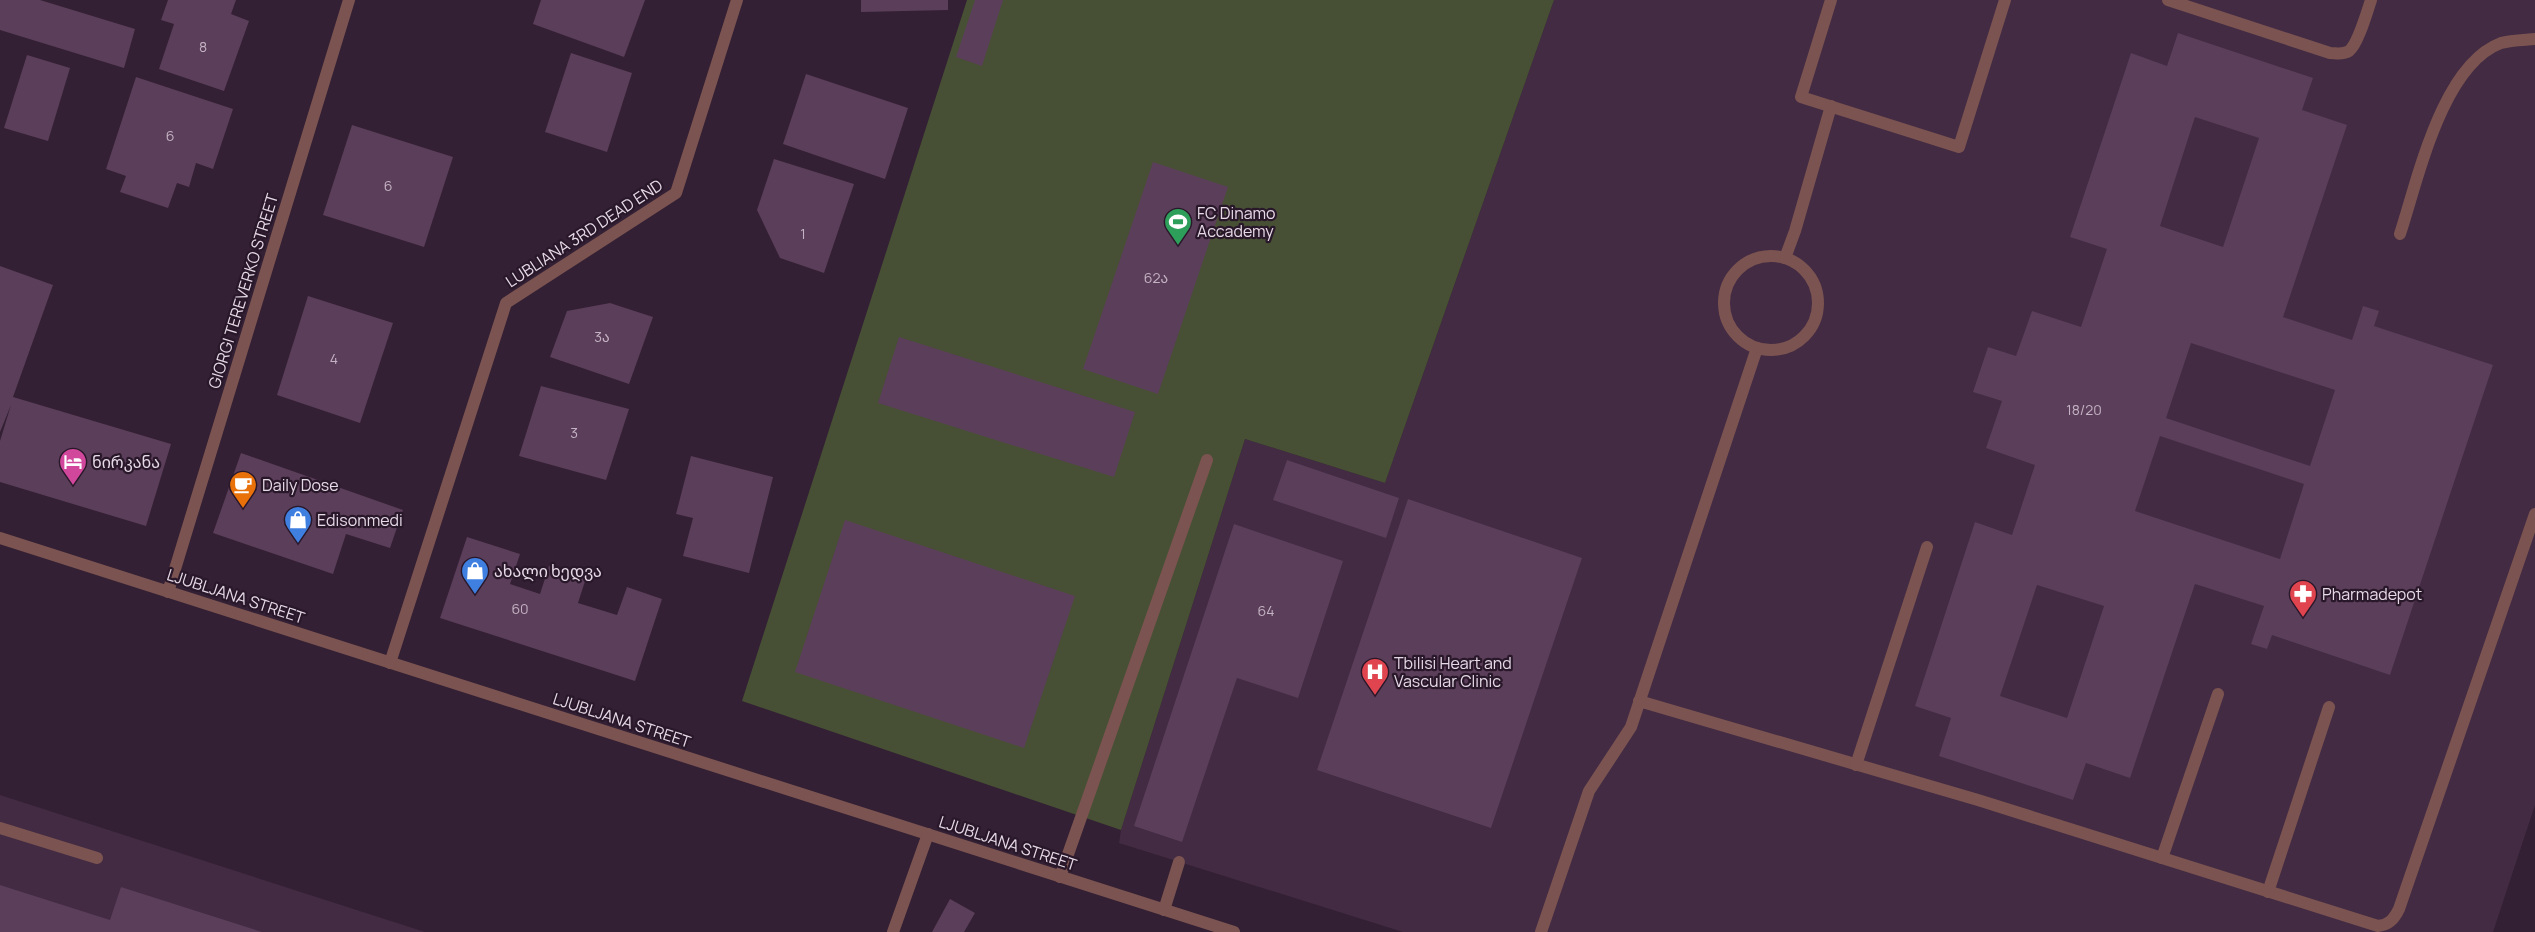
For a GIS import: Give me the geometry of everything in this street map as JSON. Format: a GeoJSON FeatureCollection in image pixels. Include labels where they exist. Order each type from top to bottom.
{"type":"FeatureCollection","features":[{"type":"Feature","properties":{"kind":"street","name":"GIORGI TEREVERKO STREET"},"geometry":{"type":"LineString","coordinates":[[168,592],[349,0]]}},
{"type":"Feature","properties":{"kind":"street","name":"LUBLIANA 3RD DEAD END"},"geometry":{"type":"LineString","coordinates":[[390,663],[506,303],[676,193],[737,0]]}},
{"type":"Feature","properties":{"kind":"street"},"geometry":{"type":"LineString","coordinates":[[1831,0],[1801,97],[1959,147],[2005,0]]}},
{"type":"Feature","properties":{"kind":"street"},"geometry":{"type":"LineString","coordinates":[[2168,0],[2330,53],[2341,54],[2350,50],[2356,40],[2371,0]]}},
{"type":"Feature","properties":{"kind":"street"},"geometry":{"type":"LineString","coordinates":[[2400,234],[2434,132],[2452,90],[2475,59],[2501,43],[2535,39]]}},
{"type":"Feature","properties":{"kind":"street"},"geometry":{"type":"LineString","coordinates":[[1785,258],[1831,106]]}},
{"type":"Feature","properties":{"kind":"street"},"geometry":{"type":"LineString","coordinates":[[1769,256],[1785,258],[1800,265],[1811,277],[1817,292],[1818,309],[1813,325],[1803,338],[1789,347],[1773,350],[1757,348],[1742,341],[1730,329],[1724,313],[1724,297],[1729,281],[1738,268],[1752,259],[1769,256]]}},
{"type":"Feature","properties":{"kind":"street"},"geometry":{"type":"LineString","coordinates":[[1541,932],[1589,791],[1631,727],[1757,348]]}},
{"type":"Feature","properties":{"kind":"street"},"geometry":{"type":"LineString","coordinates":[[1060,877],[1207,460]]}},
{"type":"Feature","properties":{"kind":"street"},"geometry":{"type":"LineString","coordinates":[[1639,701],[2162,858],[2378,926],[2386,925],[2394,919],[2535,514]]}},
{"type":"Feature","properties":{"kind":"street","name":"LJUBLJANA STREET"},"geometry":{"type":"LineString","coordinates":[[0,538],[1234,932]]}},
{"type":"Feature","properties":{"kind":"street"},"geometry":{"type":"LineString","coordinates":[[1856,765],[1927,547]]}},
{"type":"Feature","properties":{"kind":"street"},"geometry":{"type":"LineString","coordinates":[[2162,858],[2218,694]]}},
{"type":"Feature","properties":{"kind":"street"},"geometry":{"type":"LineString","coordinates":[[2268,892],[2329,707]]}},
{"type":"Feature","properties":{"kind":"street"},"geometry":{"type":"LineString","coordinates":[[0,828],[97,858]]}},
{"type":"Feature","properties":{"kind":"street"},"geometry":{"type":"LineString","coordinates":[[893,932],[928,834]]}},
{"type":"Feature","properties":{"kind":"street"},"geometry":{"type":"LineString","coordinates":[[1164,910],[1179,862]]}},
{"type":"Feature","properties":{"kind":"shaded area"},"geometry":{"type":"Polygon","coordinates":[[[1554,0],[2535,0],[2535,805],[2493,932],[1403,932],[1119,843],[1121,830],[1245,439],[1385,483],[1554,0]]]}},
{"type":"Feature","properties":{"kind":"shaded area"},"geometry":{"type":"Polygon","coordinates":[[[0,795],[425,932],[0,932],[0,795]]]}},
{"type":"Feature","properties":{"kind":"green space","name":"FC Dinamo Accademy"},"geometry":{"type":"Polygon","coordinates":[[[967,0],[1554,0],[1385,483],[1245,439],[1121,830],[742,701],[967,0]]]}},
{"type":"Feature","properties":{"kind":"building"},"geometry":{"type":"Polygon","coordinates":[[[0,0],[40,0],[135,29],[124,68],[0,30],[0,0]]]}},
{"type":"Feature","properties":{"kind":"building"},"geometry":{"type":"Polygon","coordinates":[[[168,0],[236,0],[231,14],[249,21],[224,91],[159,69],[174,24],[161,20],[168,0]]]}},
{"type":"Feature","properties":{"kind":"building"},"geometry":{"type":"Polygon","coordinates":[[[541,0],[645,0],[624,57],[533,24],[541,0]]]}},
{"type":"Feature","properties":{"kind":"building"},"geometry":{"type":"Polygon","coordinates":[[[861,0],[948,0],[948,10],[861,12],[861,0]]]}},
{"type":"Feature","properties":{"kind":"building"},"geometry":{"type":"Polygon","coordinates":[[[975,0],[1003,0],[982,66],[956,57],[975,0]]]}},
{"type":"Feature","properties":{"kind":"building"},"geometry":{"type":"Polygon","coordinates":[[[2178,33],[2313,78],[2302,110],[2347,125],[2283,317],[2352,340],[2363,306],[2379,311],[2374,326],[2493,365],[2390,675],[2272,635],[2267,649],[2251,644],[2264,606],[2195,584],[2130,778],[2086,763],[2073,800],[1939,756],[1951,718],[1915,706],[1975,522],[2012,535],[2035,465],[1986,448],[2002,401],[1973,392],[1988,347],[2016,356],[2032,311],[2081,327],[2107,249],[2070,237],[2131,53],[2167,66],[2178,33]],[[2195,117],[2160,226],[2223,247],[2259,138],[2195,117]],[[2191,343],[2166,418],[2310,466],[2335,390],[2191,343]],[[2160,436],[2135,511],[2280,559],[2304,484],[2160,436]],[[2037,585],[2000,696],[2067,718],[2104,606],[2037,585]]]}},
{"type":"Feature","properties":{"kind":"building"},"geometry":{"type":"Polygon","coordinates":[[[571,53],[632,73],[607,152],[545,132],[571,53]]]}},
{"type":"Feature","properties":{"kind":"building"},"geometry":{"type":"Polygon","coordinates":[[[27,55],[70,68],[48,141],[4,128],[27,55]]]}},
{"type":"Feature","properties":{"kind":"building"},"geometry":{"type":"Polygon","coordinates":[[[806,74],[908,108],[885,179],[783,144],[806,74]]]}},
{"type":"Feature","properties":{"kind":"building"},"geometry":{"type":"Polygon","coordinates":[[[136,77],[233,109],[213,169],[196,163],[189,187],[177,183],[168,208],[120,192],[126,176],[106,169],[136,77]]]}},
{"type":"Feature","properties":{"kind":"building"},"geometry":{"type":"Polygon","coordinates":[[[352,125],[453,157],[424,247],[323,215],[352,125]]]}},
{"type":"Feature","properties":{"kind":"building"},"geometry":{"type":"Polygon","coordinates":[[[774,159],[854,184],[824,273],[780,258],[757,210],[774,159]]]}},
{"type":"Feature","properties":{"kind":"building"},"geometry":{"type":"Polygon","coordinates":[[[1153,162],[1228,187],[1158,394],[1083,369],[1153,162]]]}},
{"type":"Feature","properties":{"kind":"building"},"geometry":{"type":"Polygon","coordinates":[[[0,266],[53,285],[13,397],[171,444],[146,526],[0,482],[0,441],[11,405],[0,432],[0,266]]]}},
{"type":"Feature","properties":{"kind":"building"},"geometry":{"type":"Polygon","coordinates":[[[308,296],[393,323],[360,423],[277,395],[308,296]]]}},
{"type":"Feature","properties":{"kind":"building"},"geometry":{"type":"Polygon","coordinates":[[[610,303],[653,317],[629,384],[550,357],[567,311],[610,303]]]}},
{"type":"Feature","properties":{"kind":"building"},"geometry":{"type":"Polygon","coordinates":[[[899,337],[1135,412],[1114,477],[878,403],[899,337]]]}},
{"type":"Feature","properties":{"kind":"building"},"geometry":{"type":"Polygon","coordinates":[[[541,386],[629,409],[606,480],[519,456],[541,386]]]}},
{"type":"Feature","properties":{"kind":"building"},"geometry":{"type":"Polygon","coordinates":[[[241,453],[403,510],[390,548],[346,534],[333,574],[213,533],[241,453]]]}},
{"type":"Feature","properties":{"kind":"building"},"geometry":{"type":"Polygon","coordinates":[[[691,456],[773,477],[749,573],[683,556],[693,518],[676,514],[691,456]]]}},
{"type":"Feature","properties":{"kind":"building"},"geometry":{"type":"Polygon","coordinates":[[[1287,460],[1399,498],[1386,538],[1273,500],[1287,460]]]}},
{"type":"Feature","properties":{"kind":"building"},"geometry":{"type":"Polygon","coordinates":[[[1408,499],[1582,558],[1491,828],[1317,770],[1408,499]]]}},
{"type":"Feature","properties":{"kind":"building"},"geometry":{"type":"Polygon","coordinates":[[[845,520],[1075,596],[1024,748],[795,672],[845,520]]]}},
{"type":"Feature","properties":{"kind":"building"},"geometry":{"type":"Polygon","coordinates":[[[1234,524],[1343,561],[1298,698],[1237,678],[1182,842],[1134,826],[1234,524]]]}},
{"type":"Feature","properties":{"kind":"building"},"geometry":{"type":"Polygon","coordinates":[[[467,537],[520,554],[510,584],[540,594],[549,566],[586,578],[578,603],[617,615],[627,587],[662,599],[635,681],[440,618],[467,537]]]}},
{"type":"Feature","properties":{"kind":"building"},"geometry":{"type":"Polygon","coordinates":[[[0,885],[110,920],[121,887],[262,932],[0,932],[0,885]]]}},
{"type":"Feature","properties":{"kind":"building"},"geometry":{"type":"Polygon","coordinates":[[[950,899],[975,913],[964,932],[932,932],[950,899]]]}},
{"type":"Feature","properties":{"kind":"place","name":"FC Dinamo Accademy"},"geometry":{"type":"Point","coordinates":[1178,246]}},
{"type":"Feature","properties":{"kind":"place","name":"ნირკანა"},"geometry":{"type":"Point","coordinates":[73,486]}},
{"type":"Feature","properties":{"kind":"place","name":"Daily Dose"},"geometry":{"type":"Point","coordinates":[243,509]}},
{"type":"Feature","properties":{"kind":"place","name":"Edisonmedi"},"geometry":{"type":"Point","coordinates":[298,544]}},
{"type":"Feature","properties":{"kind":"place","name":"ახალი ხედვა"},"geometry":{"type":"Point","coordinates":[475,595]}},
{"type":"Feature","properties":{"kind":"place","name":"Pharmadepot"},"geometry":{"type":"Point","coordinates":[2303,618]}},
{"type":"Feature","properties":{"kind":"place","name":"Tbilisi Heart and Vascular Clinic"},"geometry":{"type":"Point","coordinates":[1375,696]}}]}
